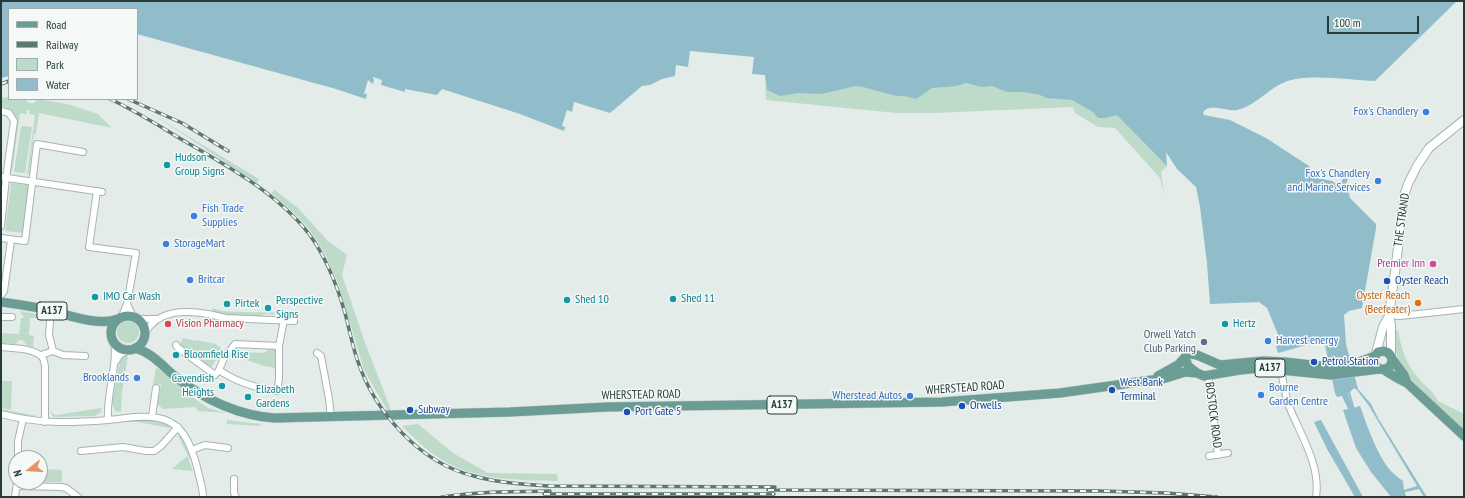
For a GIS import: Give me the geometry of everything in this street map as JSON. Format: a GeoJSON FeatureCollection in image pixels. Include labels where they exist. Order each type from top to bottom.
{"type":"FeatureCollection","features":[{"type":"Feature","properties":{"kind":"main road","name":"THE STRAND"},"geometry":{"type":"LineString","coordinates":[[1376,355],[1383,326],[1388,317],[1404,196],[1408,184],[1416,166],[1429,148],[1464,120]]}},
{"type":"Feature","properties":{"kind":"main road","name":"A137"},"geometry":{"type":"LineString","coordinates":[[6,303],[41,308],[93,322],[106,322],[128,316],[138,320],[145,335]]}},
{"type":"Feature","properties":{"kind":"main road","name":"THE STRAND"},"geometry":{"type":"LineString","coordinates":[[1388,317],[1391,325],[1392,357]]}},
{"type":"Feature","properties":{"kind":"main road"},"geometry":{"type":"LineString","coordinates":[[113,339],[112,327],[120,319]]}},
{"type":"Feature","properties":{"kind":"main road","name":"A137"},"geometry":{"type":"LineString","coordinates":[[93,322],[103,328],[119,347],[131,349]]}},
{"type":"Feature","properties":{"kind":"main road"},"geometry":{"type":"LineString","coordinates":[[131,349],[141,344],[145,335]]}},
{"type":"Feature","properties":{"kind":"main road","name":"WHERSTEAD ROAD"},"geometry":{"type":"LineString","coordinates":[[145,335],[147,345],[152,356]]}},
{"type":"Feature","properties":{"kind":"main road","name":"WHERSTEAD ROAD"},"geometry":{"type":"LineString","coordinates":[[131,349],[152,356],[192,388],[220,404],[255,416],[275,418],[608,407],[942,402],[1060,393],[1166,378],[1184,372],[1197,373],[1204,376],[1260,368],[1331,371],[1357,368],[1382,369]]}},
{"type":"Feature","properties":{"kind":"main road"},"geometry":{"type":"LineString","coordinates":[[1408,383],[1390,353],[1384,351],[1376,355],[1374,363],[1397,378],[1408,383],[1464,436]]}},
{"type":"Feature","properties":{"kind":"main road","name":"WHERSTEAD ROAD"},"geometry":{"type":"LineString","coordinates":[[1148,380],[1172,368],[1188,355],[1194,355],[1220,365],[1263,361],[1285,362],[1331,371]]}},
{"type":"Feature","properties":{"kind":"main road","name":"WHERSTEAD ROAD"},"geometry":{"type":"LineString","coordinates":[[1357,368],[1376,355]]}},
{"type":"Feature","properties":{"kind":"main road"},"geometry":{"type":"LineString","coordinates":[[1185,357],[1188,366],[1197,373]]}},
{"type":"Feature","properties":{"kind":"main road"},"geometry":{"type":"LineString","coordinates":[[1382,369],[1391,366],[1392,357]]}},
{"type":"Feature","properties":{"kind":"street"},"geometry":{"type":"LineString","coordinates":[[1,111],[9,113],[14,121],[3,178],[1,226]]}},
{"type":"Feature","properties":{"kind":"street"},"geometry":{"type":"LineString","coordinates":[[1,238],[25,241],[37,144],[83,152]]}},
{"type":"Feature","properties":{"kind":"street"},"geometry":{"type":"LineString","coordinates":[[3,178],[100,191],[89,247],[136,253],[127,304],[120,319]]}},
{"type":"Feature","properties":{"kind":"street"},"geometry":{"type":"LineString","coordinates":[[6,303],[6,298],[2,293],[11,240]]}},
{"type":"Feature","properties":{"kind":"street"},"geometry":{"type":"LineString","coordinates":[[127,304],[138,320],[160,318]]}},
{"type":"Feature","properties":{"kind":"street"},"geometry":{"type":"LineString","coordinates":[[1388,317],[1464,309]]}},
{"type":"Feature","properties":{"kind":"street"},"geometry":{"type":"LineString","coordinates":[[145,335],[150,325],[160,318],[168,314],[181,312],[208,314],[223,318],[294,321]]}},
{"type":"Feature","properties":{"kind":"street"},"geometry":{"type":"LineString","coordinates":[[1,317],[12,317]]}},
{"type":"Feature","properties":{"kind":"street"},"geometry":{"type":"LineString","coordinates":[[219,370],[227,376],[248,384],[277,391],[280,346],[284,320]]}},
{"type":"Feature","properties":{"kind":"street"},"geometry":{"type":"LineString","coordinates":[[50,321],[49,335],[53,351]]}},
{"type":"Feature","properties":{"kind":"street"},"geometry":{"type":"LineString","coordinates":[[108,420],[108,401],[115,349],[113,339]]}},
{"type":"Feature","properties":{"kind":"street"},"geometry":{"type":"LineString","coordinates":[[176,345],[188,356],[215,375],[224,358],[235,344],[280,346]]}},
{"type":"Feature","properties":{"kind":"street"},"geometry":{"type":"LineString","coordinates":[[1,347],[28,350],[41,355],[53,351],[63,355],[86,356]]}},
{"type":"Feature","properties":{"kind":"street"},"geometry":{"type":"LineString","coordinates":[[113,368],[117,358],[131,349]]}},
{"type":"Feature","properties":{"kind":"street"},"geometry":{"type":"LineString","coordinates":[[317,353],[321,356],[329,399],[330,417]]}},
{"type":"Feature","properties":{"kind":"street"},"geometry":{"type":"LineString","coordinates":[[41,355],[45,366],[45,422]]}},
{"type":"Feature","properties":{"kind":"street"},"geometry":{"type":"LineString","coordinates":[[1281,370],[1283,384],[1289,404],[1314,468],[1317,492],[1316,497]]}},
{"type":"Feature","properties":{"kind":"street","name":"BOSTOCK ROAD"},"geometry":{"type":"LineString","coordinates":[[1208,375],[1218,455]]}},
{"type":"Feature","properties":{"kind":"street"},"geometry":{"type":"LineString","coordinates":[[152,417],[156,388]]}},
{"type":"Feature","properties":{"kind":"street"},"geometry":{"type":"LineString","coordinates":[[1,414],[45,422],[77,422],[152,417],[163,418],[178,427],[185,436],[196,460],[203,497]]}},
{"type":"Feature","properties":{"kind":"street"},"geometry":{"type":"LineString","coordinates":[[18,450],[18,441],[23,419]]}},
{"type":"Feature","properties":{"kind":"street"},"geometry":{"type":"LineString","coordinates":[[81,451],[123,447],[154,451],[161,446],[178,427]]}},
{"type":"Feature","properties":{"kind":"street"},"geometry":{"type":"LineString","coordinates":[[192,450],[205,445],[228,448]]}},
{"type":"Feature","properties":{"kind":"street","name":"BOSTOCK ROAD"},"geometry":{"type":"LineString","coordinates":[[1209,456],[1228,454]]}},
{"type":"Feature","properties":{"kind":"street"},"geometry":{"type":"LineString","coordinates":[[234,479],[234,493],[236,497]]}},
{"type":"Feature","properties":{"kind":"street"},"geometry":{"type":"LineString","coordinates":[[48,486],[66,488],[78,497]]}},
{"type":"Feature","properties":{"kind":"green space"},"geometry":{"type":"Polygon","coordinates":[[[949,72],[1110,108],[1165,151],[1167,166],[1161,172],[1164,194],[1160,178],[1115,128],[1098,127],[1075,113],[1073,107],[935,113],[896,113],[766,100],[765,75],[949,72]]]}},
{"type":"Feature","properties":{"kind":"green space"},"geometry":{"type":"Polygon","coordinates":[[[8,97],[8,100],[26,100],[29,103],[34,103],[36,100],[43,100],[67,104],[98,114],[112,128],[39,113],[36,133],[34,134],[29,174],[27,174],[35,115],[29,114],[30,110],[27,110],[27,114],[20,113],[12,172],[9,171],[16,118],[6,107],[1,107],[1,98],[8,97]]]}},
{"type":"Feature","properties":{"kind":"green space"},"geometry":{"type":"Polygon","coordinates":[[[137,105],[259,179],[257,183],[271,193],[275,190],[298,208],[327,240],[347,255],[342,275],[363,337],[391,410],[387,410],[364,370],[338,283],[325,254],[309,229],[295,214],[272,194],[137,105]]]}},
{"type":"Feature","properties":{"kind":"green space"},"geometry":{"type":"Polygon","coordinates":[[[21,126],[32,127],[25,173],[14,172],[21,126]]]}},
{"type":"Feature","properties":{"kind":"green space"},"geometry":{"type":"Polygon","coordinates":[[[11,183],[29,185],[23,233],[5,231],[11,183]]]}},
{"type":"Feature","properties":{"kind":"green space"},"geometry":{"type":"Polygon","coordinates":[[[212,308],[222,311],[297,313],[297,318],[291,318],[290,315],[263,314],[262,317],[216,314],[213,312],[212,308]]]}},
{"type":"Feature","properties":{"kind":"green space"},"geometry":{"type":"Polygon","coordinates":[[[20,311],[57,318],[30,318],[29,335],[34,336],[33,347],[26,345],[24,341],[19,340],[16,344],[1,343],[1,335],[3,335],[3,333],[19,334],[21,318],[24,318],[20,311]]]}},
{"type":"Feature","properties":{"kind":"green space"},"geometry":{"type":"Polygon","coordinates":[[[128,321],[132,322],[138,328],[138,336],[132,342],[128,343],[124,342],[118,336],[117,332],[118,328],[124,322],[128,321]]]}},
{"type":"Feature","properties":{"kind":"green space"},"geometry":{"type":"Polygon","coordinates":[[[1398,330],[1408,364],[1438,401],[1464,414],[1464,430],[1418,387],[1403,368],[1398,359],[1396,349],[1396,331],[1398,330]]]}},
{"type":"Feature","properties":{"kind":"green space"},"geometry":{"type":"Polygon","coordinates":[[[183,338],[216,344],[223,350],[210,369],[179,346],[183,338]]]}},
{"type":"Feature","properties":{"kind":"green space"},"geometry":{"type":"Polygon","coordinates":[[[271,348],[277,349],[275,368],[238,357],[241,351],[264,353],[271,348]]]}},
{"type":"Feature","properties":{"kind":"green space"},"geometry":{"type":"Polygon","coordinates":[[[124,355],[128,355],[122,392],[121,412],[115,411],[112,403],[120,359],[124,355]]]}},
{"type":"Feature","properties":{"kind":"green space"},"geometry":{"type":"Polygon","coordinates":[[[156,368],[208,408],[227,413],[198,411],[195,407],[163,409],[157,404],[161,384],[153,384],[156,368]]]}},
{"type":"Feature","properties":{"kind":"green space"},"geometry":{"type":"Polygon","coordinates":[[[1,381],[12,381],[11,410],[1,408],[1,381]]]}},
{"type":"Feature","properties":{"kind":"green space"},"geometry":{"type":"Polygon","coordinates":[[[102,408],[101,412],[95,416],[53,417],[50,410],[56,415],[102,408]]]}},
{"type":"Feature","properties":{"kind":"green space"},"geometry":{"type":"Polygon","coordinates":[[[1,409],[37,416],[29,418],[9,413],[1,409]]]}},
{"type":"Feature","properties":{"kind":"green space"},"geometry":{"type":"Polygon","coordinates":[[[142,419],[167,423],[170,428],[132,421],[142,419]]]}},
{"type":"Feature","properties":{"kind":"green space"},"geometry":{"type":"Polygon","coordinates":[[[227,420],[261,424],[260,426],[227,424],[227,420]]]}},
{"type":"Feature","properties":{"kind":"green space"},"geometry":{"type":"Polygon","coordinates":[[[418,424],[453,453],[488,473],[557,474],[558,481],[497,478],[481,475],[453,466],[429,451],[402,426],[418,424]]]}},
{"type":"Feature","properties":{"kind":"green space"},"geometry":{"type":"Polygon","coordinates":[[[179,435],[184,440],[191,459],[190,460],[178,436],[179,435]]]}},
{"type":"Feature","properties":{"kind":"green space"},"geometry":{"type":"Polygon","coordinates":[[[187,456],[193,471],[172,469],[187,456]]]}},
{"type":"Feature","properties":{"kind":"green space"},"geometry":{"type":"Polygon","coordinates":[[[48,469],[62,470],[62,482],[48,482],[48,469]]]}},
{"type":"Feature","properties":{"kind":"green space"},"geometry":{"type":"Polygon","coordinates":[[[990,496],[990,497],[529,497],[990,496]]]}},
{"type":"Feature","properties":{"kind":"green space"},"geometry":{"type":"Polygon","coordinates":[[[1106,496],[1121,497],[1004,497],[1106,496]]]}},
{"type":"Feature","properties":{"kind":"water"},"geometry":{"type":"Polygon","coordinates":[[[1,1],[1457,1],[1375,81],[1317,77],[1294,79],[1279,85],[1244,108],[1233,110],[1209,108],[1203,113],[1204,115],[1230,120],[1266,138],[1309,166],[1317,178],[1332,181],[1339,186],[1344,177],[1348,179],[1344,189],[1349,193],[1350,198],[1376,224],[1362,308],[1349,311],[1344,315],[1346,344],[1358,389],[1371,404],[1378,418],[1427,497],[1424,497],[1419,489],[1405,492],[1406,497],[1391,497],[1371,472],[1356,448],[1343,410],[1348,409],[1342,396],[1337,397],[1335,393],[1324,340],[1278,353],[1276,346],[1282,344],[1267,308],[1259,302],[1210,304],[1207,263],[1196,187],[1177,169],[1166,152],[1167,166],[1117,115],[1098,118],[1093,112],[1072,100],[1046,98],[1040,95],[1024,92],[1007,92],[992,86],[982,87],[966,83],[957,86],[932,88],[916,99],[896,96],[856,86],[821,94],[799,93],[780,96],[767,90],[765,75],[752,74],[754,57],[690,51],[688,67],[676,65],[675,76],[662,79],[650,85],[642,86],[610,113],[574,102],[572,112],[567,110],[562,126],[565,127],[564,131],[520,114],[442,89],[437,95],[405,89],[405,92],[381,85],[382,80],[373,77],[373,84],[368,80],[364,94],[367,93],[366,99],[336,89],[138,34],[138,8],[8,8],[8,76],[1,78],[1,1]],[[1354,388],[1348,394],[1353,408],[1360,406],[1382,459],[1393,473],[1403,481],[1404,490],[1417,486],[1369,406],[1354,388]]]}},
{"type":"Feature","properties":{"kind":"water"},"geometry":{"type":"Polygon","coordinates":[[[1321,420],[1363,497],[1355,497],[1327,449],[1314,422],[1321,420]]]}},
{"type":"Feature","properties":{"kind":"waterway"},"geometry":{"type":"LineString","coordinates":[[1349,392],[1354,410]]}},
{"type":"Feature","properties":{"kind":"railway"},"geometry":{"type":"LineString","coordinates":[[1,84],[8,81]]}},
{"type":"Feature","properties":{"kind":"railway"},"geometry":{"type":"LineString","coordinates":[[112,100],[148,119],[252,182],[297,220],[321,252],[335,282],[357,359],[375,397],[401,432],[417,447],[435,460],[474,476],[502,482],[530,485],[775,487]]}},
{"type":"Feature","properties":{"kind":"railway"},"geometry":{"type":"LineString","coordinates":[[130,100],[182,123],[228,151]]}},
{"type":"Feature","properties":{"kind":"railway"},"geometry":{"type":"LineString","coordinates":[[768,490],[1100,491],[1166,493],[1217,497]]}},
{"type":"Feature","properties":{"kind":"railway"},"geometry":{"type":"LineString","coordinates":[[442,497],[482,493],[550,491]]}},
{"type":"Feature","properties":{"kind":"railway"},"geometry":{"type":"LineString","coordinates":[[544,494],[774,494]]}},
{"type":"Feature","properties":{"kind":"place","name":"Fox's Chandlery"},"geometry":{"type":"Point","coordinates":[1426,112]}},
{"type":"Feature","properties":{"kind":"place","name":"Hudson Group Signs"},"geometry":{"type":"Point","coordinates":[167,165]}},
{"type":"Feature","properties":{"kind":"place","name":"Fox's Chandlery and Marine Services"},"geometry":{"type":"Point","coordinates":[1378,181]}},
{"type":"Feature","properties":{"kind":"place","name":"Fish Trade Supplies"},"geometry":{"type":"Point","coordinates":[194,216]}},
{"type":"Feature","properties":{"kind":"place","name":"StorageMart"},"geometry":{"type":"Point","coordinates":[166,244]}},
{"type":"Feature","properties":{"kind":"place","name":"Premier Inn"},"geometry":{"type":"Point","coordinates":[1433,264]}},
{"type":"Feature","properties":{"kind":"place","name":"Britcar"},"geometry":{"type":"Point","coordinates":[190,280]}},
{"type":"Feature","properties":{"kind":"place","name":"Oyster Reach"},"geometry":{"type":"Point","coordinates":[1387,281]}},
{"type":"Feature","properties":{"kind":"place","name":"IMO Car Wash"},"geometry":{"type":"Point","coordinates":[95,297]}},
{"type":"Feature","properties":{"kind":"place","name":"Shed 11"},"geometry":{"type":"Point","coordinates":[673,299]}},
{"type":"Feature","properties":{"kind":"place","name":"Shed 10"},"geometry":{"type":"Point","coordinates":[567,300]}},
{"type":"Feature","properties":{"kind":"place","name":"Oyster Reach (Beefeater)"},"geometry":{"type":"Point","coordinates":[1418,303]}},
{"type":"Feature","properties":{"kind":"place","name":"Pirtek"},"geometry":{"type":"Point","coordinates":[227,304]}},
{"type":"Feature","properties":{"kind":"place","name":"Perspective Signs"},"geometry":{"type":"Point","coordinates":[268,308]}},
{"type":"Feature","properties":{"kind":"place","name":"Vision Pharmacy"},"geometry":{"type":"Point","coordinates":[168,324]}},
{"type":"Feature","properties":{"kind":"place","name":"Hertz"},"geometry":{"type":"Point","coordinates":[1225,324]}},
{"type":"Feature","properties":{"kind":"place","name":"Harvest energy"},"geometry":{"type":"Point","coordinates":[1268,341]}},
{"type":"Feature","properties":{"kind":"place","name":"Orwell Yatch Club Parking"},"geometry":{"type":"Point","coordinates":[1204,342]}},
{"type":"Feature","properties":{"kind":"place","name":"Bloomfield Rise"},"geometry":{"type":"Point","coordinates":[176,355]}},
{"type":"Feature","properties":{"kind":"place","name":"Petrol Station"},"geometry":{"type":"Point","coordinates":[1314,362]}},
{"type":"Feature","properties":{"kind":"place","name":"Brooklands"},"geometry":{"type":"Point","coordinates":[137,378]}},
{"type":"Feature","properties":{"kind":"place","name":"Cavendish Heights"},"geometry":{"type":"Point","coordinates":[222,386]}},
{"type":"Feature","properties":{"kind":"place","name":"West Bank Terminal"},"geometry":{"type":"Point","coordinates":[1112,390]}},
{"type":"Feature","properties":{"kind":"place","name":"Bourne Garden Centre"},"geometry":{"type":"Point","coordinates":[1261,395]}},
{"type":"Feature","properties":{"kind":"place","name":"Wherstead Autos"},"geometry":{"type":"Point","coordinates":[910,396]}},
{"type":"Feature","properties":{"kind":"place","name":"Elizabeth Gardens"},"geometry":{"type":"Point","coordinates":[248,397]}},
{"type":"Feature","properties":{"kind":"place","name":"Orwells"},"geometry":{"type":"Point","coordinates":[962,406]}},
{"type":"Feature","properties":{"kind":"place","name":"Subway"},"geometry":{"type":"Point","coordinates":[410,410]}},
{"type":"Feature","properties":{"kind":"place","name":"Port Gate 5"},"geometry":{"type":"Point","coordinates":[627,412]}}]}
